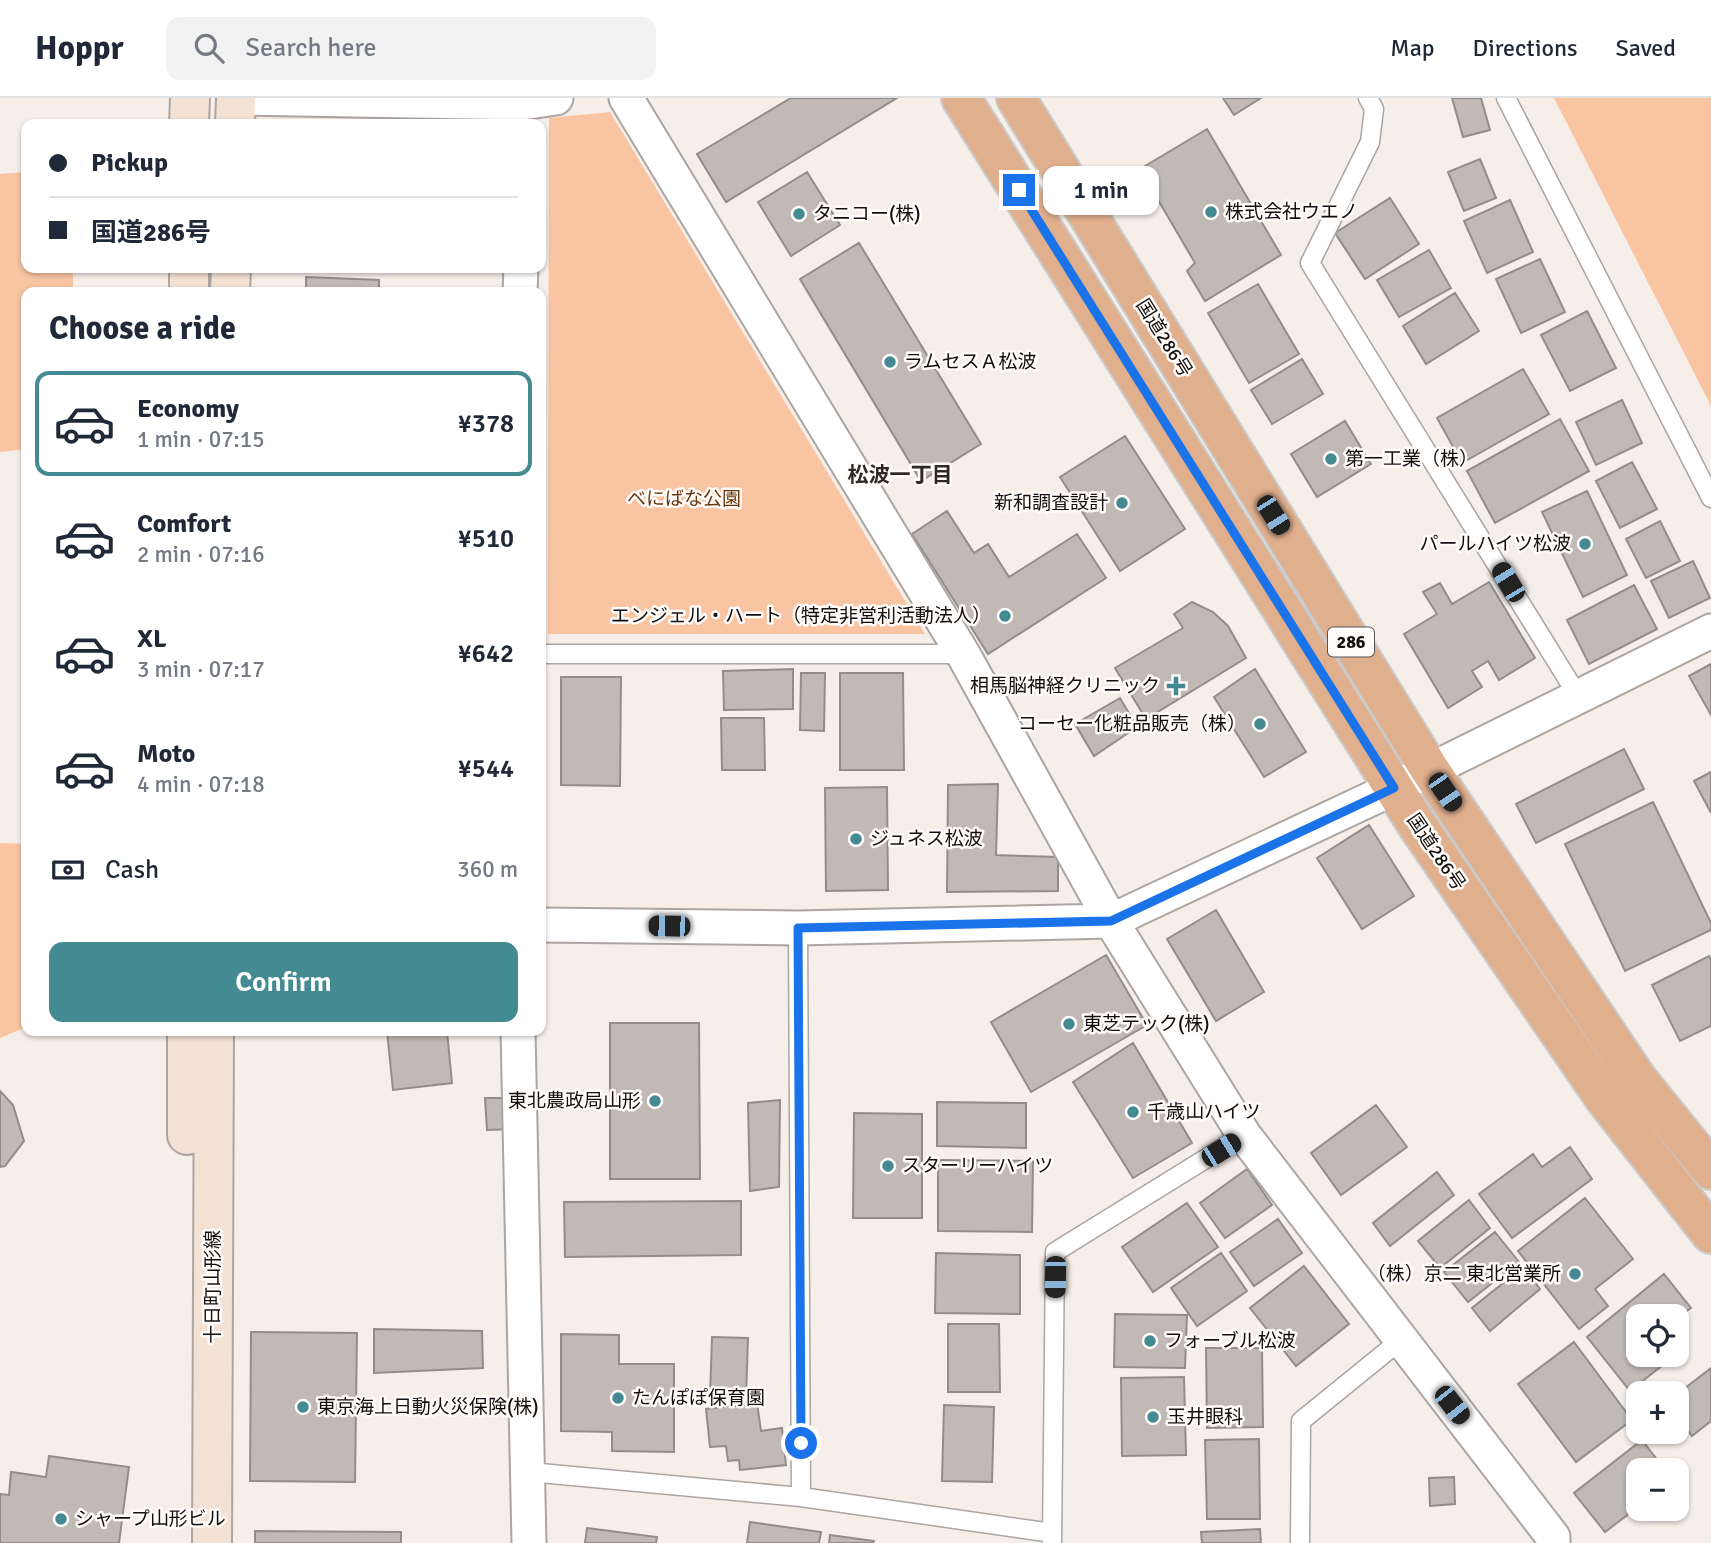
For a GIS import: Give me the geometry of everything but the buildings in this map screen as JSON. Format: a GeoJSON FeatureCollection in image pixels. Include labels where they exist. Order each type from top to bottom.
{"type":"FeatureCollection","features":[{"type":"Feature","properties":{"kind":"highway","name":"国道286号"},"geometry":{"type":"LineString","coordinates":[[961,98],[1394,788],[1605,1099],[1711,1234]]}},
{"type":"Feature","properties":{"kind":"highway","name":"国道286号"},"geometry":{"type":"LineString","coordinates":[[1016,98],[1430,770],[1638,1080],[1711,1170]]}},
{"type":"Feature","properties":{"kind":"main road"},"geometry":{"type":"LineString","coordinates":[[190,98],[190,119]]}},
{"type":"Feature","properties":{"kind":"main road"},"geometry":{"type":"LineString","coordinates":[[235,119],[236,98]]}},
{"type":"Feature","properties":{"kind":"main road","name":"十日町山形線"},"geometry":{"type":"LineString","coordinates":[[187,1036],[187,1543]]}},
{"type":"Feature","properties":{"kind":"main road","name":"十日町山形線"},"geometry":{"type":"LineString","coordinates":[[212,1543],[214,1036]]}},
{"type":"Feature","properties":{"kind":"street"},"geometry":{"type":"LineString","coordinates":[[236,98],[522,113],[556,98]]}},
{"type":"Feature","properties":{"kind":"street"},"geometry":{"type":"LineString","coordinates":[[626,98],[962,654],[1111,921],[1244,1135],[1553,1537],[1553,1543]]}},
{"type":"Feature","properties":{"kind":"street"},"geometry":{"type":"LineString","coordinates":[[546,925],[798,928],[1111,921],[1394,788],[1711,631]]}},
{"type":"Feature","properties":{"kind":"street"},"geometry":{"type":"LineString","coordinates":[[518,1036],[529,1472],[528,1543]]}},
{"type":"Feature","properties":{"kind":"lane"},"geometry":{"type":"LineString","coordinates":[[1368,98],[1374,109],[1370,142],[1310,263],[1578,696]]}},
{"type":"Feature","properties":{"kind":"lane"},"geometry":{"type":"LineString","coordinates":[[1506,98],[1711,498]]}},
{"type":"Feature","properties":{"kind":"lane"},"geometry":{"type":"LineString","coordinates":[[546,654],[962,654]]}},
{"type":"Feature","properties":{"kind":"lane"},"geometry":{"type":"LineString","coordinates":[[798,928],[801,1497]]}},
{"type":"Feature","properties":{"kind":"lane"},"geometry":{"type":"LineString","coordinates":[[529,1472],[801,1497],[1052,1538],[1055,1252],[1244,1135]]}},
{"type":"Feature","properties":{"kind":"lane"},"geometry":{"type":"LineString","coordinates":[[1300,1543],[1301,1421],[1402,1339]]}},
{"type":"Feature","properties":{"kind":"green space"},"geometry":{"type":"Polygon","coordinates":[[[1554,98],[1711,98],[1711,406],[1554,98]]]}},
{"type":"Feature","properties":{"kind":"green space","name":"べにばな公園"},"geometry":{"type":"Polygon","coordinates":[[[610,112],[925,634],[548,634],[549,118],[610,112]]]}},
{"type":"Feature","properties":{"kind":"green space"},"geometry":{"type":"Polygon","coordinates":[[[21,172],[21,273],[73,273],[73,287],[21,287],[21,450],[0,452],[0,174],[21,172]]]}},
{"type":"Feature","properties":{"kind":"green space"},"geometry":{"type":"Polygon","coordinates":[[[0,843],[21,844],[21,1029],[0,1038],[0,843]]]}},
{"type":"Feature","properties":{"kind":"place","name":"株式会社ウエノ"},"geometry":{"type":"Point","coordinates":[1211,212]}},
{"type":"Feature","properties":{"kind":"place","name":"タニコー(株)"},"geometry":{"type":"Point","coordinates":[799,214]}},
{"type":"Feature","properties":{"kind":"place","name":"ラムセスＡ松波"},"geometry":{"type":"Point","coordinates":[890,362]}},
{"type":"Feature","properties":{"kind":"place","name":"第一工業（株）"},"geometry":{"type":"Point","coordinates":[1331,459]}},
{"type":"Feature","properties":{"kind":"place","name":"新和調査設計"},"geometry":{"type":"Point","coordinates":[1122,503]}},
{"type":"Feature","properties":{"kind":"place","name":"パールハイツ松波"},"geometry":{"type":"Point","coordinates":[1585,544]}},
{"type":"Feature","properties":{"kind":"place","name":"エンジェル・ハート（特定非営利活動法人）"},"geometry":{"type":"Point","coordinates":[1005,616]}},
{"type":"Feature","properties":{"kind":"place","name":"相馬脳神経クリニック"},"geometry":{"type":"Point","coordinates":[1176,686]}},
{"type":"Feature","properties":{"kind":"place","name":"コーセー化粧品販売（株）"},"geometry":{"type":"Point","coordinates":[1260,724]}},
{"type":"Feature","properties":{"kind":"place","name":"ジュネス松波"},"geometry":{"type":"Point","coordinates":[856,839]}},
{"type":"Feature","properties":{"kind":"place","name":"東芝テック(株)"},"geometry":{"type":"Point","coordinates":[1069,1024]}},
{"type":"Feature","properties":{"kind":"place","name":"東北農政局山形"},"geometry":{"type":"Point","coordinates":[655,1101]}},
{"type":"Feature","properties":{"kind":"place","name":"千歳山ハイツ"},"geometry":{"type":"Point","coordinates":[1133,1112]}},
{"type":"Feature","properties":{"kind":"place","name":"スターリーハイツ"},"geometry":{"type":"Point","coordinates":[888,1166]}},
{"type":"Feature","properties":{"kind":"place","name":"（株）京二 東北営業所"},"geometry":{"type":"Point","coordinates":[1575,1274]}},
{"type":"Feature","properties":{"kind":"place","name":"フォーブル松波"},"geometry":{"type":"Point","coordinates":[1150,1341]}},
{"type":"Feature","properties":{"kind":"place","name":"たんぽぽ保育園"},"geometry":{"type":"Point","coordinates":[618,1398]}},
{"type":"Feature","properties":{"kind":"place","name":"東京海上日動火災保険(株)"},"geometry":{"type":"Point","coordinates":[303,1407]}},
{"type":"Feature","properties":{"kind":"place","name":"玉井眼科"},"geometry":{"type":"Point","coordinates":[1153,1417]}},
{"type":"Feature","properties":{"kind":"place","name":"シャープ山形ビル"},"geometry":{"type":"Point","coordinates":[61,1519]}},
{"type":"Feature","properties":{"kind":"district","name":"松波一丁目"},"geometry":{"type":"Point","coordinates":[900,475]}},
{"type":"Feature","properties":{"kind":"route"},"geometry":{"type":"LineString","coordinates":[[801,1443],[798,928],[1111,921],[1394,788],[1019,190]]}}]}
